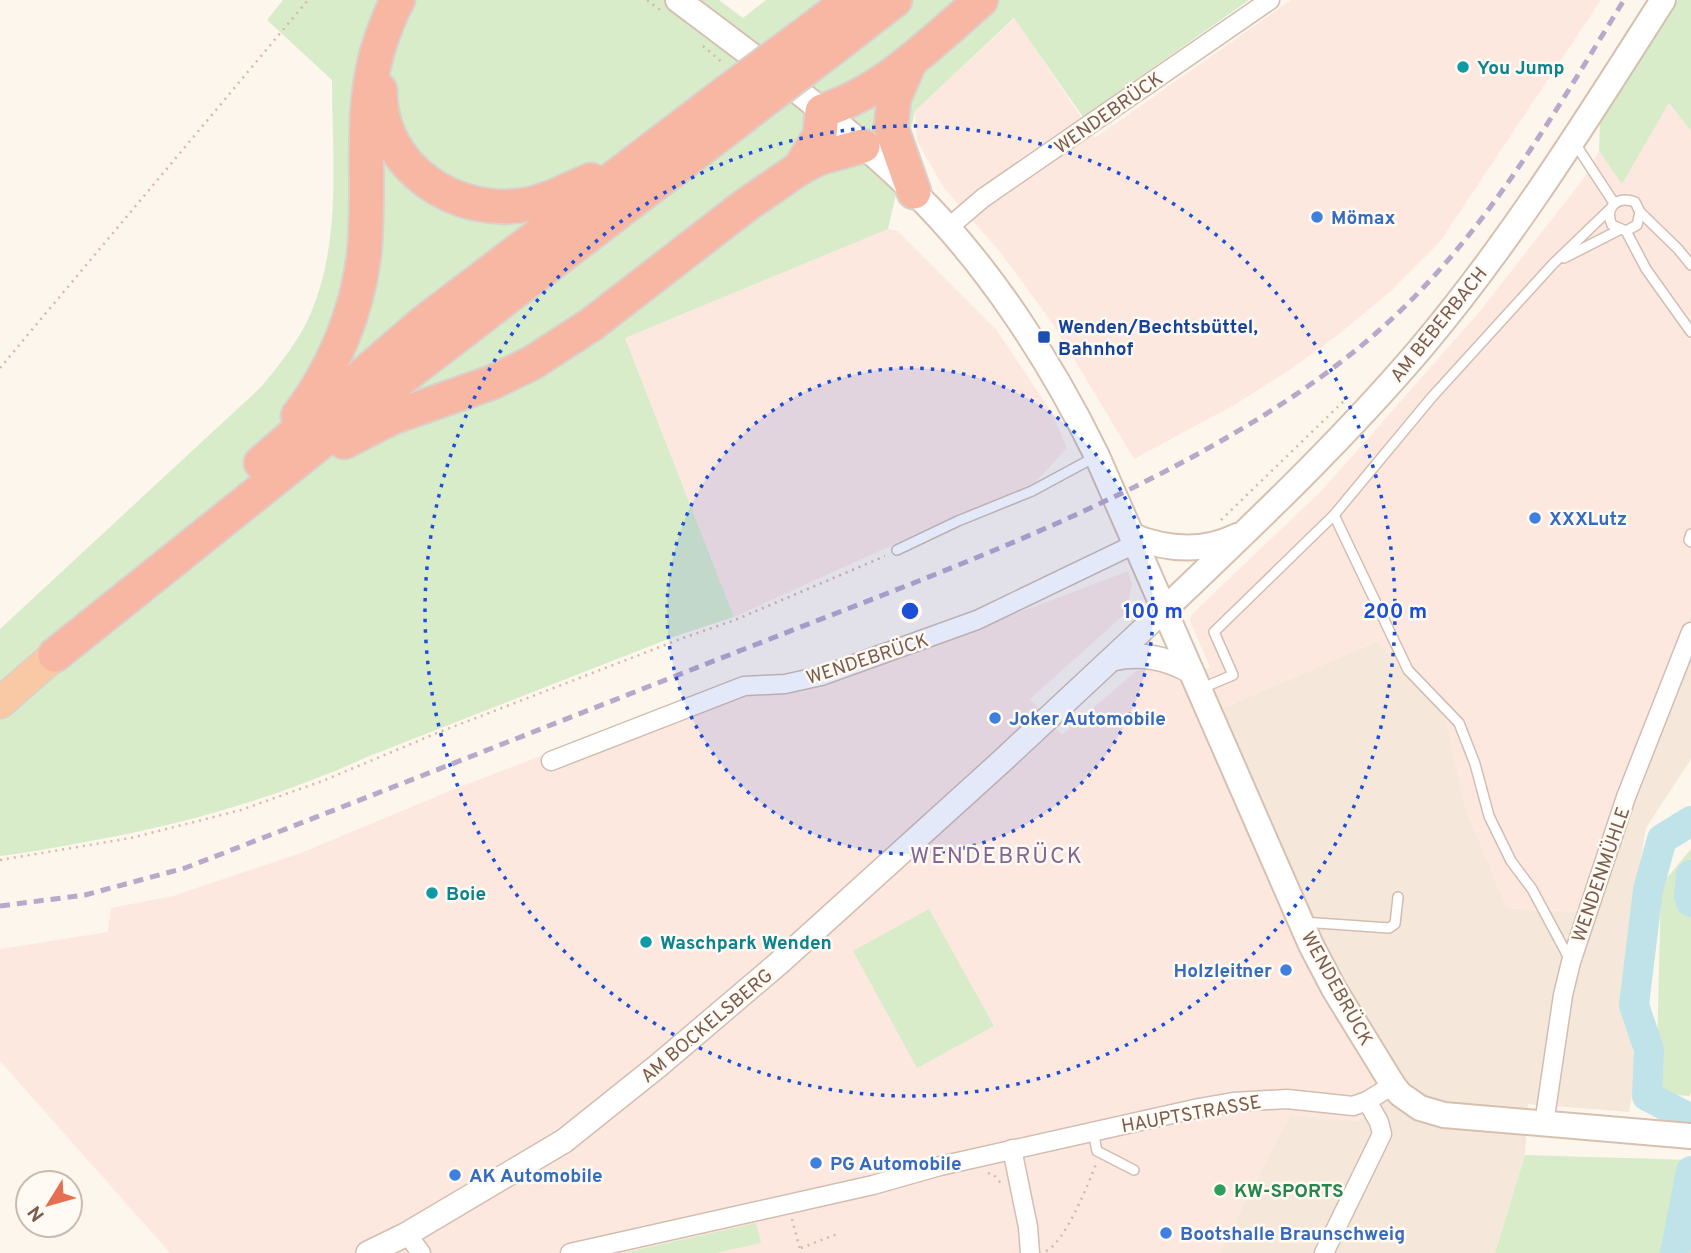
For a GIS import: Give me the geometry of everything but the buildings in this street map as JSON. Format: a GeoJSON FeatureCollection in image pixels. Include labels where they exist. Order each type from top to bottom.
{"type":"FeatureCollection","features":[{"type":"Feature","properties":{"kind":"highway"},"geometry":{"type":"LineString","coordinates":[[270,468],[343,338],[355,298],[364,256],[366,103],[378,49],[398,0]]}},
{"type":"Feature","properties":{"kind":"highway"},"geometry":{"type":"LineString","coordinates":[[409,0],[385,51],[380,77],[380,101],[384,125],[401,157],[432,188],[466,202],[494,207],[530,204],[638,160]]}},
{"type":"Feature","properties":{"kind":"highway"},"geometry":{"type":"LineString","coordinates":[[822,38],[850,0]]}},
{"type":"Feature","properties":{"kind":"highway"},"geometry":{"type":"LineString","coordinates":[[0,703],[270,468],[414,331],[500,263],[736,90],[822,38],[895,0]]}},
{"type":"Feature","properties":{"kind":"highway"},"geometry":{"type":"LineString","coordinates":[[800,168],[820,135],[822,111],[860,97],[911,59],[981,0]]}},
{"type":"Feature","properties":{"kind":"highway"},"geometry":{"type":"LineString","coordinates":[[911,59],[894,98],[891,127],[914,192]]}},
{"type":"Feature","properties":{"kind":"highway"},"geometry":{"type":"LineString","coordinates":[[270,468],[376,398],[736,90]]}},
{"type":"Feature","properties":{"kind":"highway"},"geometry":{"type":"LineString","coordinates":[[270,468],[391,418],[493,382],[532,363],[592,324],[746,205],[800,168],[819,158],[863,146]]}},
{"type":"Feature","properties":{"kind":"main road","name":"AM BEBERBACH"},"geometry":{"type":"LineString","coordinates":[[1164,609],[1339,439],[1421,347],[1503,243],[1573,141],[1663,0]]}},
{"type":"Feature","properties":{"kind":"main road","name":"WENDEBRÜCK"},"geometry":{"type":"LineString","coordinates":[[671,6],[822,111],[914,192],[948,228],[1035,343],[1097,456],[1301,922],[1334,989],[1393,1085]]}},
{"type":"Feature","properties":{"kind":"main road"},"geometry":{"type":"LineString","coordinates":[[1134,540],[1182,549],[1212,546],[1244,533]]}},
{"type":"Feature","properties":{"kind":"main road"},"geometry":{"type":"LineString","coordinates":[[1393,1085],[1409,1102],[1432,1113],[1691,1136]]}},
{"type":"Feature","properties":{"kind":"street","name":"WENDEBRÜCK"},"geometry":{"type":"LineString","coordinates":[[948,228],[983,198],[1270,0]]}},
{"type":"Feature","properties":{"kind":"street","name":"WENDEBRÜCK"},"geometry":{"type":"LineString","coordinates":[[551,761],[744,687],[785,684],[821,676],[977,620],[1134,540]]}},
{"type":"Feature","properties":{"kind":"street","name":"AM BOCKELSBERG"},"geometry":{"type":"LineString","coordinates":[[368,1253],[407,1234],[564,1141],[659,1065],[779,963],[1164,609]]}},
{"type":"Feature","properties":{"kind":"street","name":"WENDENMÜHLE"},"geometry":{"type":"LineString","coordinates":[[1544,1124],[1563,995],[1571,962],[1626,797],[1691,632]]}},
{"type":"Feature","properties":{"kind":"street"},"geometry":{"type":"LineString","coordinates":[[1112,659],[1128,655],[1154,656],[1172,661],[1196,680]]}},
{"type":"Feature","properties":{"kind":"street","name":"HAUPTSTRASSE"},"geometry":{"type":"LineString","coordinates":[[570,1253],[873,1185],[1012,1149],[1233,1102],[1287,1099],[1353,1106],[1393,1085]]}},
{"type":"Feature","properties":{"kind":"street"},"geometry":{"type":"LineString","coordinates":[[1324,1253],[1382,1134],[1380,1122],[1367,1101]]}},
{"type":"Feature","properties":{"kind":"street"},"geometry":{"type":"LineString","coordinates":[[1012,1149],[1028,1227],[1030,1253]]}},
{"type":"Feature","properties":{"kind":"street"},"geometry":{"type":"LineString","coordinates":[[407,1234],[421,1253]]}},
{"type":"Feature","properties":{"kind":"lane"},"geometry":{"type":"LineString","coordinates":[[1573,141],[1612,206],[1609,218],[1612,225],[1622,230],[1691,332]]}},
{"type":"Feature","properties":{"kind":"lane"},"geometry":{"type":"LineString","coordinates":[[1196,680],[1233,675],[1214,632],[1334,514],[1432,397],[1553,264],[1612,206],[1624,199],[1635,202],[1640,212],[1691,265]]}},
{"type":"Feature","properties":{"kind":"lane"},"geometry":{"type":"LineString","coordinates":[[1553,264],[1637,225],[1640,212]]}},
{"type":"Feature","properties":{"kind":"lane"},"geometry":{"type":"LineString","coordinates":[[897,550],[958,521],[1032,491],[1097,456]]}},
{"type":"Feature","properties":{"kind":"lane"},"geometry":{"type":"LineString","coordinates":[[1334,514],[1408,670],[1459,723],[1475,764],[1489,816],[1511,861],[1532,889],[1571,962]]}},
{"type":"Feature","properties":{"kind":"lane"},"geometry":{"type":"LineString","coordinates":[[1691,534],[1691,542]]}},
{"type":"Feature","properties":{"kind":"lane"},"geometry":{"type":"LineString","coordinates":[[1301,922],[1390,928],[1395,924],[1398,897]]}},
{"type":"Feature","properties":{"kind":"lane"},"geometry":{"type":"LineString","coordinates":[[1093,1132],[1097,1151],[1134,1170]]}},
{"type":"Feature","properties":{"kind":"path"},"geometry":{"type":"LineString","coordinates":[[0,368],[308,0]]}},
{"type":"Feature","properties":{"kind":"path"},"geometry":{"type":"LineString","coordinates":[[647,0],[671,6]]}},
{"type":"Feature","properties":{"kind":"path"},"geometry":{"type":"LineString","coordinates":[[699,43],[736,90]]}},
{"type":"Feature","properties":{"kind":"path"},"geometry":{"type":"LineString","coordinates":[[1217,524],[1354,391]]}},
{"type":"Feature","properties":{"kind":"path"},"geometry":{"type":"LineString","coordinates":[[0,860],[131,838],[241,810],[325,780],[463,723],[735,620],[897,550]]}},
{"type":"Feature","properties":{"kind":"path"},"geometry":{"type":"LineString","coordinates":[[1043,1253],[1053,1248],[1064,1230],[1101,1153]]}},
{"type":"Feature","properties":{"kind":"path"},"geometry":{"type":"LineString","coordinates":[[790,1213],[801,1251],[837,1234]]}},
{"type":"Feature","properties":{"kind":"shaded area"},"geometry":{"type":"Polygon","coordinates":[[[1291,0],[1601,0],[1439,243],[1391,291],[1291,369],[1236,404],[1134,459],[1053,324],[1000,252],[944,188],[917,141],[915,111],[1015,18],[1095,138],[1291,0]]]}},
{"type":"Feature","properties":{"kind":"shaded area"},"geometry":{"type":"Polygon","coordinates":[[[1669,103],[1691,131],[1691,613],[1580,912],[1507,908],[1466,809],[1445,717],[1377,641],[1200,718],[1228,787],[1321,987],[1364,1059],[1385,1102],[1358,1121],[1290,1115],[1219,1253],[170,1253],[0,1061],[0,949],[108,932],[111,908],[173,896],[301,853],[457,788],[755,674],[787,693],[838,681],[1128,571],[1132,584],[1126,613],[1030,699],[1062,735],[1136,671],[1150,665],[1183,680],[1210,667],[1190,621],[1191,615],[1319,493],[1371,435],[1480,311],[1584,178],[1599,151],[1622,183],[1669,103]]]}},
{"type":"Feature","properties":{"kind":"shaded area"},"geometry":{"type":"Polygon","coordinates":[[[888,229],[898,231],[996,329],[1052,413],[1067,448],[1032,486],[930,528],[734,617],[625,338],[888,229]]]}},
{"type":"Feature","properties":{"kind":"shaded area"},"geometry":{"type":"Polygon","coordinates":[[[1691,613],[1691,759],[1646,828],[1630,924],[1625,1017],[1637,1068],[1629,1112],[1528,1104],[1525,1155],[1495,1253],[1219,1253],[1290,1115],[1358,1121],[1321,987],[1228,787],[1200,718],[1377,641],[1445,716],[1466,809],[1507,908],[1579,912],[1691,613]]]}},
{"type":"Feature","properties":{"kind":"green space"},"geometry":{"type":"Polygon","coordinates":[[[283,0],[719,0],[743,18],[766,0],[1249,0],[1083,117],[1014,18],[915,111],[888,229],[625,338],[734,617],[676,636],[264,797],[157,827],[0,856],[0,629],[261,387],[300,334],[320,287],[327,258],[333,199],[332,80],[267,20],[283,0]]]}},
{"type":"Feature","properties":{"kind":"green space"},"geometry":{"type":"Polygon","coordinates":[[[1678,0],[1691,0],[1691,131],[1669,103],[1622,184],[1599,151],[1600,122],[1678,0]]]}},
{"type":"Feature","properties":{"kind":"green space"},"geometry":{"type":"Polygon","coordinates":[[[1691,849],[1689,1096],[1656,1093],[1661,885],[1691,849]]]}},
{"type":"Feature","properties":{"kind":"green space"},"geometry":{"type":"Polygon","coordinates":[[[929,909],[994,1026],[917,1068],[853,951],[929,909]]]}},
{"type":"Feature","properties":{"kind":"green space"},"geometry":{"type":"Polygon","coordinates":[[[1525,1155],[1691,1160],[1691,1253],[1495,1253],[1525,1155]]]}},
{"type":"Feature","properties":{"kind":"green space"},"geometry":{"type":"Polygon","coordinates":[[[756,1223],[761,1243],[716,1253],[623,1253],[756,1223]]]}},
{"type":"Feature","properties":{"kind":"waterway"},"geometry":{"type":"LineString","coordinates":[[1691,821],[1662,839],[1648,890],[1634,1005],[1649,1050],[1647,1096],[1691,1119]]}},
{"type":"Feature","properties":{"kind":"waterway"},"geometry":{"type":"LineString","coordinates":[[1691,875],[1691,902]]}},
{"type":"Feature","properties":{"kind":"waterway"},"geometry":{"type":"LineString","coordinates":[[1675,1253],[1691,1171]]}},
{"type":"Feature","properties":{"kind":"railway"},"geometry":{"type":"LineString","coordinates":[[0,906],[85,895],[185,868],[993,551],[1101,503],[1205,450],[1280,405],[1352,354],[1430,280],[1492,205],[1520,165],[1624,0]]}},
{"type":"Feature","properties":{"kind":"place","name":"You Jump"},"geometry":{"type":"Point","coordinates":[1463,67]}},
{"type":"Feature","properties":{"kind":"place","name":"Mömax"},"geometry":{"type":"Point","coordinates":[1317,217]}},
{"type":"Feature","properties":{"kind":"place","name":"Wenden/Bechtsbüttel, Bahnhof"},"geometry":{"type":"Point","coordinates":[1044,337]}},
{"type":"Feature","properties":{"kind":"place","name":"XXXLutz"},"geometry":{"type":"Point","coordinates":[1535,518]}},
{"type":"Feature","properties":{"kind":"place","name":"Joker Automobile"},"geometry":{"type":"Point","coordinates":[995,718]}},
{"type":"Feature","properties":{"kind":"place","name":"Boie"},"geometry":{"type":"Point","coordinates":[432,893]}},
{"type":"Feature","properties":{"kind":"place","name":"Waschpark Wenden"},"geometry":{"type":"Point","coordinates":[646,942]}},
{"type":"Feature","properties":{"kind":"place","name":"Holzleitner"},"geometry":{"type":"Point","coordinates":[1286,970]}},
{"type":"Feature","properties":{"kind":"place","name":"PG Automobile"},"geometry":{"type":"Point","coordinates":[816,1163]}},
{"type":"Feature","properties":{"kind":"place","name":"AK Automobile"},"geometry":{"type":"Point","coordinates":[455,1175]}},
{"type":"Feature","properties":{"kind":"place","name":"KW-SPORTS"},"geometry":{"type":"Point","coordinates":[1220,1190]}},
{"type":"Feature","properties":{"kind":"place","name":"Bootshalle Braunschweig"},"geometry":{"type":"Point","coordinates":[1166,1233]}},
{"type":"Feature","properties":{"kind":"district","name":"WENDEBRÜCK"},"geometry":{"type":"Point","coordinates":[997,855]}}]}
